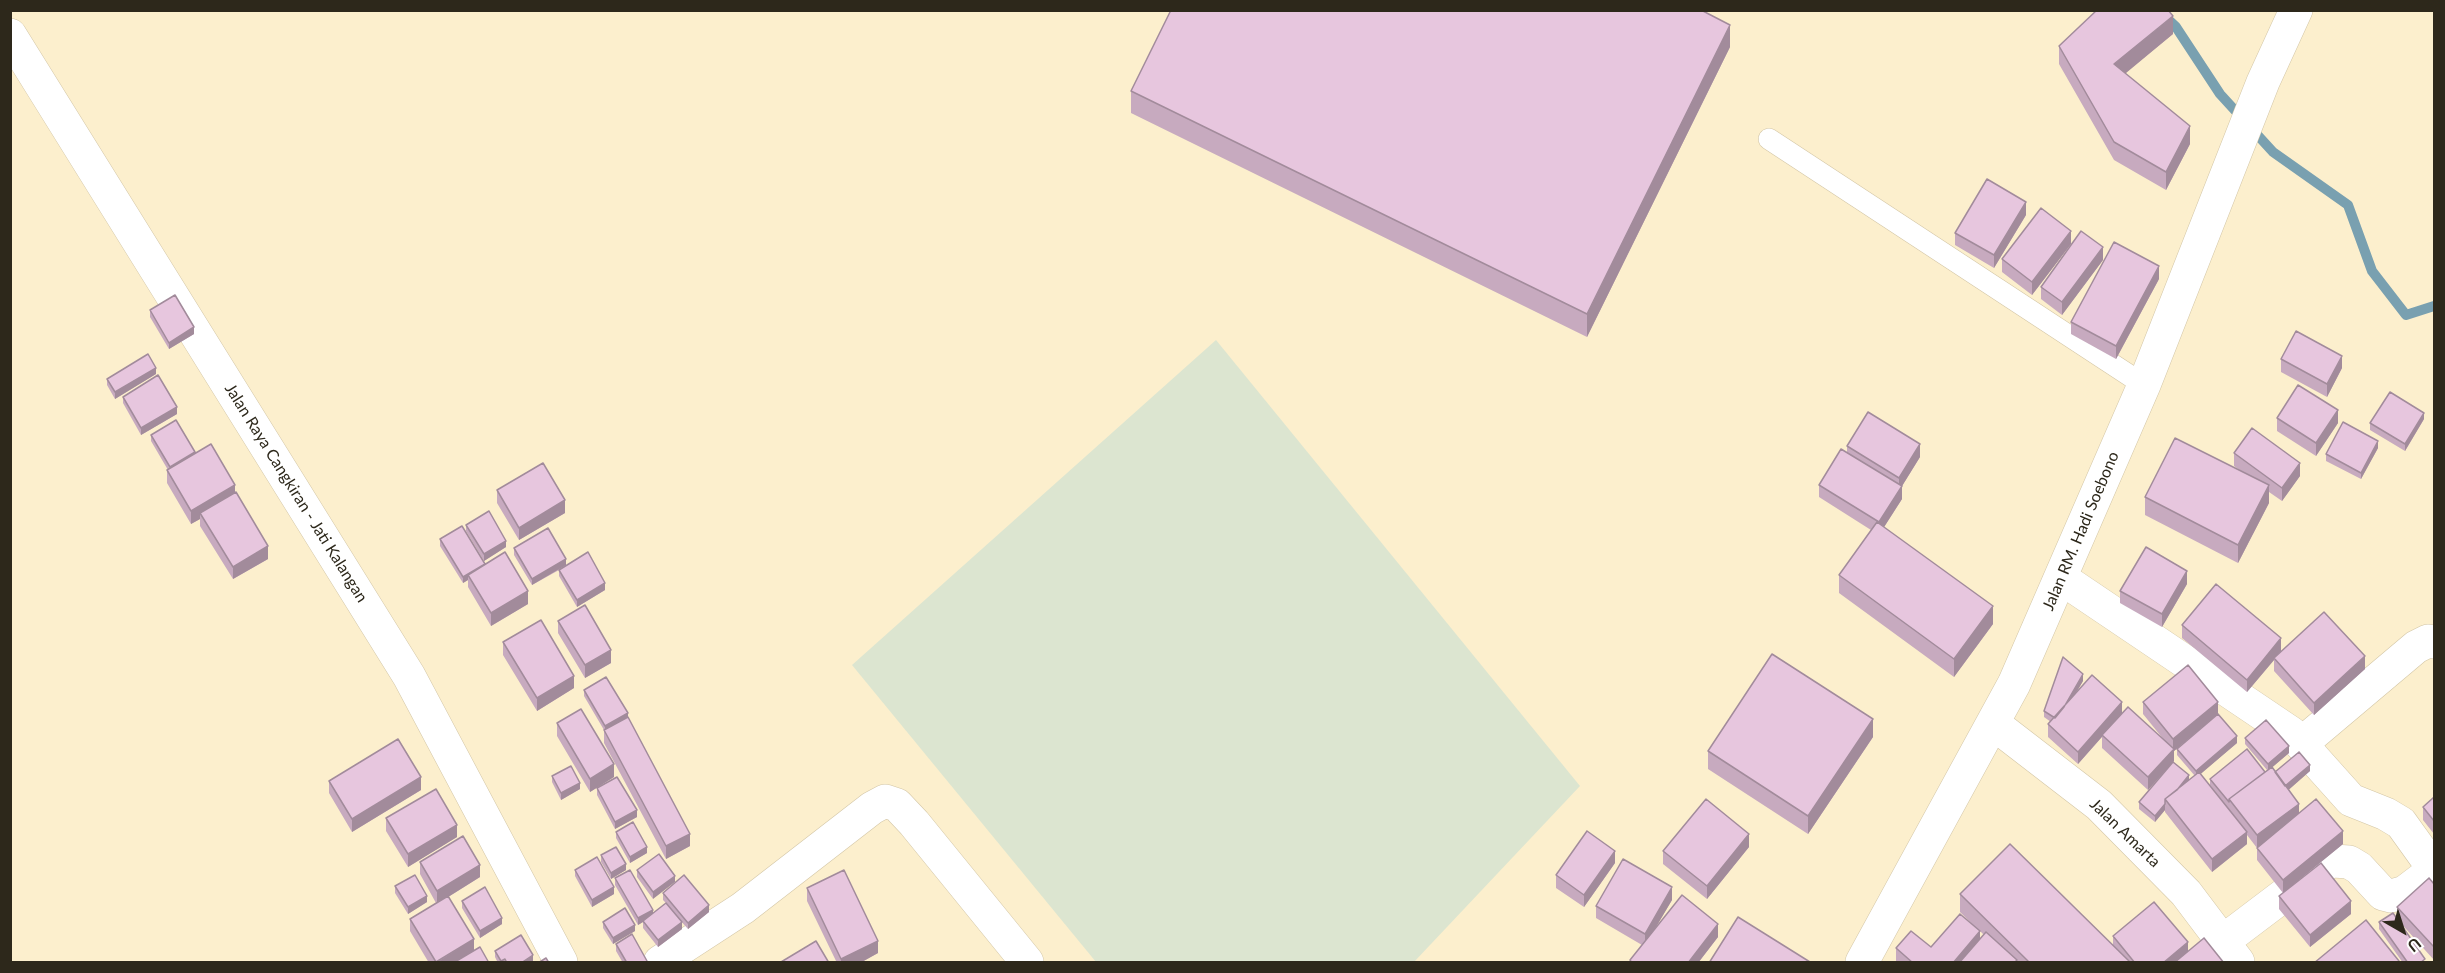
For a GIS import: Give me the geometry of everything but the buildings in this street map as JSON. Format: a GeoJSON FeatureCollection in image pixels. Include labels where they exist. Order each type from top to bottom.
{"type":"FeatureCollection","features":[{"type":"Feature","properties":{"kind":"street","name":"Jalan RM. Hadi Soebono"},"geometry":{"type":"LineString","coordinates":[[1862,963],[2014,684],[2144,385],[2263,82],[2295,10]]}},
{"type":"Feature","properties":{"kind":"street","name":"Jalan Raya Cangkiran - Jati Kalangan"},"geometry":{"type":"LineString","coordinates":[[10,35],[410,676],[561,963]]}},
{"type":"Feature","properties":{"kind":"street"},"geometry":{"type":"LineString","coordinates":[[2061,578],[2291,733],[2351,800],[2386,814],[2401,823],[2434,870],[2405,892],[2391,896],[2383,894],[2359,868],[2349,862],[2333,861],[2325,864],[2230,952]]}},
{"type":"Feature","properties":{"kind":"street"},"geometry":{"type":"LineString","coordinates":[[2301,744],[2416,647],[2428,641],[2434,642]]}},
{"type":"Feature","properties":{"kind":"street","name":"Jalan Amarta"},"geometry":{"type":"LineString","coordinates":[[1994,724],[2099,805],[2186,893],[2230,952]]}},
{"type":"Feature","properties":{"kind":"street"},"geometry":{"type":"LineString","coordinates":[[660,963],[743,908],[872,808],[885,801],[897,805],[914,823],[1027,963]]}},
{"type":"Feature","properties":{"kind":"lane"},"geometry":{"type":"LineString","coordinates":[[1769,139],[2144,385]]}},
{"type":"Feature","properties":{"kind":"green space"},"geometry":{"type":"Polygon","coordinates":[[[1216,340],[1580,786],[1414,962],[1096,962],[852,665],[1216,340]]]}},
{"type":"Feature","properties":{"kind":"waterway"},"geometry":{"type":"LineString","coordinates":[[2158,10],[2176,27],[2220,94],[2273,152],[2348,205],[2372,271],[2406,315],[2434,306]]}}]}
